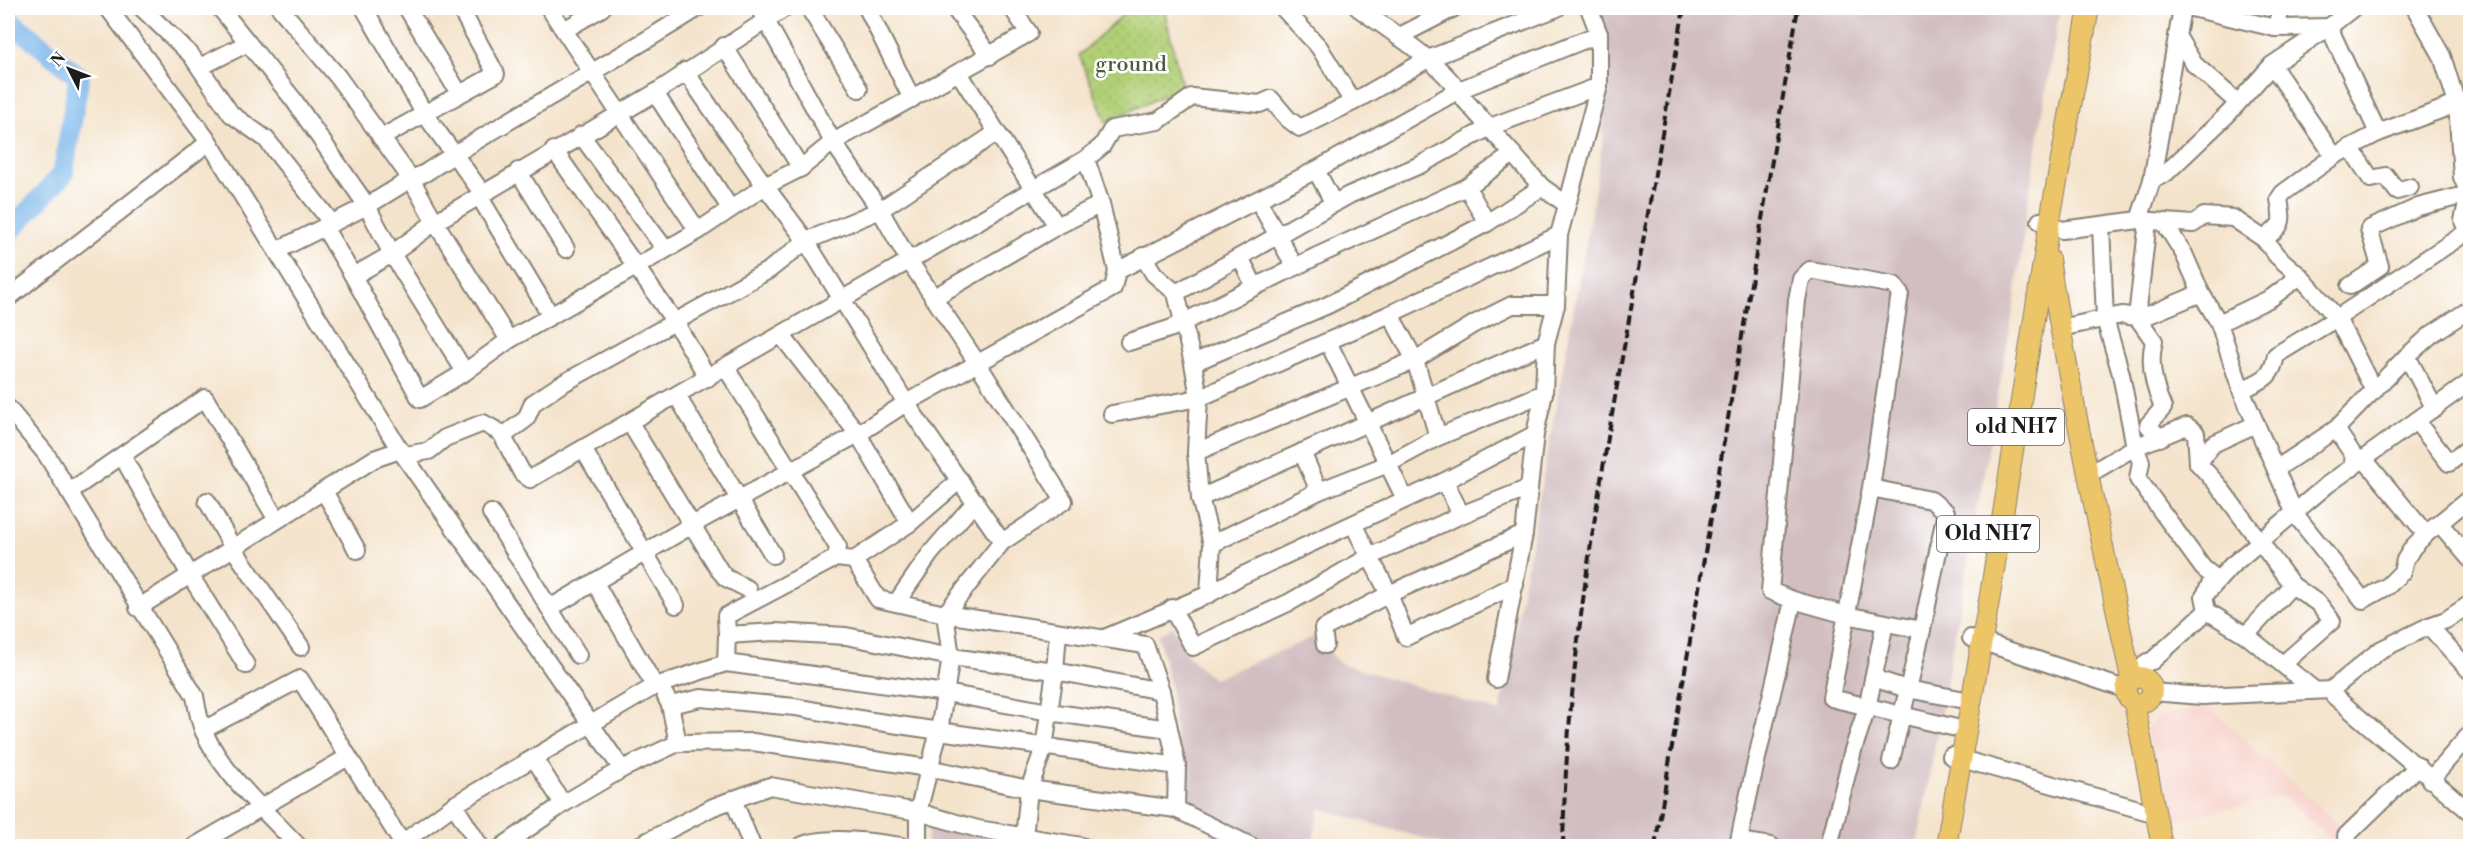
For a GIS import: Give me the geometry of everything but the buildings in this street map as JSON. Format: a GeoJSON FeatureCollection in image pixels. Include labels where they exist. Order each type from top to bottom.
{"type":"FeatureCollection","features":[{"type":"Feature","properties":{"kind":"main road","name":"Old NH7"},"geometry":{"type":"LineString","coordinates":[[1936,846],[1956,757],[1956,728],[1960,699],[1976,640],[2045,229],[2076,8]]}},
{"type":"Feature","properties":{"kind":"main road"},"geometry":{"type":"LineString","coordinates":[[2089,8],[2045,229],[2060,328],[2162,846]]}},
{"type":"Feature","properties":{"kind":"main road"},"geometry":{"type":"LineString","coordinates":[[1946,846],[1956,757],[1976,640]]}},
{"type":"Feature","properties":{"kind":"main road"},"geometry":{"type":"LineString","coordinates":[[2132,687],[2143,703],[2152,692]]}},
{"type":"Feature","properties":{"kind":"street"},"geometry":{"type":"LineString","coordinates":[[108,8],[209,142],[403,453],[622,770]]}},
{"type":"Feature","properties":{"kind":"street"},"geometry":{"type":"LineString","coordinates":[[142,8],[185,49],[200,67],[231,114],[266,139],[327,225],[420,399],[465,372],[509,340],[698,231],[730,208],[746,201],[765,186],[801,168],[833,142],[1029,33],[1012,8]]}},
{"type":"Feature","properties":{"kind":"street"},"geometry":{"type":"LineString","coordinates":[[220,8],[293,99],[367,206],[392,254],[465,372]]}},
{"type":"Feature","properties":{"kind":"street"},"geometry":{"type":"LineString","coordinates":[[280,8],[338,76],[411,179],[435,222],[509,340]]}},
{"type":"Feature","properties":{"kind":"street"},"geometry":{"type":"LineString","coordinates":[[364,8],[424,114],[481,195],[551,316]]}},
{"type":"Feature","properties":{"kind":"street"},"geometry":{"type":"LineString","coordinates":[[407,8],[459,93]]}},
{"type":"Feature","properties":{"kind":"street"},"geometry":{"type":"LineString","coordinates":[[381,138],[496,74],[460,8]]}},
{"type":"Feature","properties":{"kind":"street"},"geometry":{"type":"LineString","coordinates":[[549,8],[698,231]]}},
{"type":"Feature","properties":{"kind":"street"},"geometry":{"type":"LineString","coordinates":[[564,30],[601,8]]}},
{"type":"Feature","properties":{"kind":"street"},"geometry":{"type":"LineString","coordinates":[[278,250],[367,206],[425,173],[590,72],[632,50],[698,8]]}},
{"type":"Feature","properties":{"kind":"street"},"geometry":{"type":"LineString","coordinates":[[352,274],[357,274],[392,254],[435,222],[518,171],[655,93],[724,46],[763,13],[784,8]]}},
{"type":"Feature","properties":{"kind":"street"},"geometry":{"type":"LineString","coordinates":[[808,8],[859,89]]}},
{"type":"Feature","properties":{"kind":"street"},"geometry":{"type":"LineString","coordinates":[[867,8],[912,99]]}},
{"type":"Feature","properties":{"kind":"street"},"geometry":{"type":"LineString","coordinates":[[954,8],[990,56]]}},
{"type":"Feature","properties":{"kind":"street"},"geometry":{"type":"LineString","coordinates":[[1283,8],[1319,47],[1353,102]]}},
{"type":"Feature","properties":{"kind":"street"},"geometry":{"type":"LineString","coordinates":[[1358,8],[1428,59],[1459,90],[1463,98],[1542,187],[1566,204]]}},
{"type":"Feature","properties":{"kind":"street"},"geometry":{"type":"LineString","coordinates":[[1398,37],[1454,8]]}},
{"type":"Feature","properties":{"kind":"street"},"geometry":{"type":"LineString","coordinates":[[501,433],[522,473],[530,479],[1086,159],[1102,146],[1112,129],[1158,121],[1189,98],[1260,104],[1271,99],[1288,119],[1300,128],[1353,102],[1428,59],[1557,8]]}},
{"type":"Feature","properties":{"kind":"street"},"geometry":{"type":"LineString","coordinates":[[1496,679],[1524,534],[1534,435],[1544,393],[1546,343],[1556,305],[1559,235],[1599,86],[1599,34],[1589,8]]}},
{"type":"Feature","properties":{"kind":"street"},"geometry":{"type":"LineString","coordinates":[[2160,438],[2148,425],[2163,408],[2154,386],[2151,355],[2154,341],[2137,317],[2143,221],[2182,8]]}},
{"type":"Feature","properties":{"kind":"street"},"geometry":{"type":"LineString","coordinates":[[2192,8],[2275,27],[2329,27]]}},
{"type":"Feature","properties":{"kind":"street"},"geometry":{"type":"LineString","coordinates":[[2275,27],[2282,8]]}},
{"type":"Feature","properties":{"kind":"street"},"geometry":{"type":"LineString","coordinates":[[2152,180],[2166,173],[2228,114],[2272,65],[2353,8]]}},
{"type":"Feature","properties":{"kind":"street"},"geometry":{"type":"LineString","coordinates":[[2241,390],[2274,370],[2276,355],[2337,318],[2468,227],[2469,194],[2462,177],[2466,163],[2464,101],[2415,8]]}},
{"type":"Feature","properties":{"kind":"street"},"geometry":{"type":"LineString","coordinates":[[763,13],[833,142],[880,210],[933,298],[978,364],[1064,501],[1002,542],[945,614],[951,657],[939,730],[918,812],[918,846]]}},
{"type":"Feature","properties":{"kind":"street"},"geometry":{"type":"LineString","coordinates":[[2329,27],[2378,133]]}},
{"type":"Feature","properties":{"kind":"street"},"geometry":{"type":"LineString","coordinates":[[1117,271],[1316,170],[1459,90],[1599,34]]}},
{"type":"Feature","properties":{"kind":"street"},"geometry":{"type":"LineString","coordinates":[[2177,36],[2194,64],[2237,102]]}},
{"type":"Feature","properties":{"kind":"street"},"geometry":{"type":"LineString","coordinates":[[200,67],[248,43]]}},
{"type":"Feature","properties":{"kind":"street"},"geometry":{"type":"LineString","coordinates":[[724,46],[801,168]]}},
{"type":"Feature","properties":{"kind":"street"},"geometry":{"type":"LineString","coordinates":[[2272,65],[2334,156]]}},
{"type":"Feature","properties":{"kind":"street"},"geometry":{"type":"LineString","coordinates":[[685,71],[806,241],[906,403],[976,501],[1002,542]]}},
{"type":"Feature","properties":{"kind":"street"},"geometry":{"type":"LineString","coordinates":[[959,73],[1057,226]]}},
{"type":"Feature","properties":{"kind":"street"},"geometry":{"type":"LineString","coordinates":[[1176,293],[1334,204],[1420,165],[1490,127],[1599,86]]}},
{"type":"Feature","properties":{"kind":"street"},"geometry":{"type":"LineString","coordinates":[[655,93],[730,208]]}},
{"type":"Feature","properties":{"kind":"street"},"geometry":{"type":"LineString","coordinates":[[2264,239],[2282,223],[2284,218],[2280,196],[2334,156],[2378,133],[2464,101]]}},
{"type":"Feature","properties":{"kind":"street"},"geometry":{"type":"LineString","coordinates":[[138,608],[374,459],[429,451],[445,438],[483,423],[501,433],[507,433],[526,419],[533,403],[560,385],[769,270],[806,241],[880,210],[996,133]]}},
{"type":"Feature","properties":{"kind":"street"},"geometry":{"type":"LineString","coordinates":[[581,135],[665,249]]}},
{"type":"Feature","properties":{"kind":"street"},"geometry":{"type":"LineString","coordinates":[[8,298],[209,142]]}},
{"type":"Feature","properties":{"kind":"street"},"geometry":{"type":"LineString","coordinates":[[2350,147],[2371,179],[2386,176],[2397,191],[2410,187]]}},
{"type":"Feature","properties":{"kind":"street"},"geometry":{"type":"LineString","coordinates":[[554,150],[675,322],[708,378]]}},
{"type":"Feature","properties":{"kind":"street"},"geometry":{"type":"LineString","coordinates":[[1129,342],[1182,323],[1295,267],[1467,187],[1513,154]]}},
{"type":"Feature","properties":{"kind":"street"},"geometry":{"type":"LineString","coordinates":[[550,608],[692,525],[740,501],[858,434],[906,403],[1113,288],[1117,271],[1101,204],[1086,159]]}},
{"type":"Feature","properties":{"kind":"street"},"geometry":{"type":"LineString","coordinates":[[1316,170],[1334,204]]}},
{"type":"Feature","properties":{"kind":"street"},"geometry":{"type":"LineString","coordinates":[[518,171],[566,249]]}},
{"type":"Feature","properties":{"kind":"street"},"geometry":{"type":"LineString","coordinates":[[1467,187],[1487,223]]}},
{"type":"Feature","properties":{"kind":"street"},"geometry":{"type":"LineString","coordinates":[[1193,363],[1328,305],[1487,223],[1542,187]]}},
{"type":"Feature","properties":{"kind":"street"},"geometry":{"type":"LineString","coordinates":[[2350,286],[2380,266],[2368,230],[2418,207],[2469,194]]}},
{"type":"Feature","properties":{"kind":"street"},"geometry":{"type":"LineString","coordinates":[[1258,200],[1295,267]]}},
{"type":"Feature","properties":{"kind":"street"},"geometry":{"type":"LineString","coordinates":[[933,298],[1057,226],[1101,204]]}},
{"type":"Feature","properties":{"kind":"street"},"geometry":{"type":"LineString","coordinates":[[2045,229],[2062,230],[2143,221],[2193,224],[2204,216],[2233,218],[2264,239],[2277,256],[2300,276],[2337,318],[2374,391]]}},
{"type":"Feature","properties":{"kind":"street"},"geometry":{"type":"LineString","coordinates":[[2165,224],[2184,254],[2201,294],[2219,323],[2241,390],[2295,514],[2363,600],[2388,586],[2402,572],[2405,560],[2413,547],[2470,498]]}},
{"type":"Feature","properties":{"kind":"street"},"geometry":{"type":"LineString","coordinates":[[2101,225],[2105,319],[2121,374],[2135,447],[2141,462],[2138,479],[2203,568],[2214,577],[2205,603]]}},
{"type":"Feature","properties":{"kind":"street"},"geometry":{"type":"LineString","coordinates":[[1112,414],[1199,398],[1390,315],[1559,235]]}},
{"type":"Feature","properties":{"kind":"street"},"geometry":{"type":"LineString","coordinates":[[1143,256],[1154,274],[1176,293],[1193,363],[1199,398],[1196,452],[1200,498],[1212,543],[1209,594]]}},
{"type":"Feature","properties":{"kind":"street"},"geometry":{"type":"LineString","coordinates":[[1240,257],[1255,287]]}},
{"type":"Feature","properties":{"kind":"street"},"geometry":{"type":"LineString","coordinates":[[1922,630],[1846,615],[1772,593],[1769,587],[1797,300],[1801,279],[1810,270],[1894,285],[1900,293],[1871,488],[1846,615],[1831,698],[1902,717],[1956,728]]}},
{"type":"Feature","properties":{"kind":"street"},"geometry":{"type":"LineString","coordinates":[[2219,323],[2271,298],[2300,276]]}},
{"type":"Feature","properties":{"kind":"street"},"geometry":{"type":"LineString","coordinates":[[2060,328],[2122,315],[2137,317],[2151,314],[2201,294]]}},
{"type":"Feature","properties":{"kind":"street"},"geometry":{"type":"LineString","coordinates":[[1196,452],[1415,360],[1474,324],[1512,305],[1556,305]]}},
{"type":"Feature","properties":{"kind":"street"},"geometry":{"type":"LineString","coordinates":[[2276,469],[2336,429],[2407,356],[2432,334],[2470,309]]}},
{"type":"Feature","properties":{"kind":"street"},"geometry":{"type":"LineString","coordinates":[[1390,315],[1415,360],[1438,437]]}},
{"type":"Feature","properties":{"kind":"street"},"geometry":{"type":"LineString","coordinates":[[782,336],[858,434],[910,523]]}},
{"type":"Feature","properties":{"kind":"street"},"geometry":{"type":"LineString","coordinates":[[1328,342],[1405,499]]}},
{"type":"Feature","properties":{"kind":"street"},"geometry":{"type":"LineString","coordinates":[[1200,498],[1546,343]]}},
{"type":"Feature","properties":{"kind":"street"},"geometry":{"type":"LineString","coordinates":[[2407,356],[2435,409]]}},
{"type":"Feature","properties":{"kind":"street"},"geometry":{"type":"LineString","coordinates":[[726,368],[838,547],[836,558]]}},
{"type":"Feature","properties":{"kind":"street"},"geometry":{"type":"LineString","coordinates":[[1976,640],[2132,687],[2147,662],[2152,661],[2205,603],[2231,566],[2327,485],[2470,382]]}},
{"type":"Feature","properties":{"kind":"street"},"geometry":{"type":"LineString","coordinates":[[1212,543],[1319,491],[1388,464],[1438,437],[1544,393]]}},
{"type":"Feature","properties":{"kind":"street"},"geometry":{"type":"LineString","coordinates":[[677,396],[773,555]]}},
{"type":"Feature","properties":{"kind":"street"},"geometry":{"type":"LineString","coordinates":[[69,492],[205,398],[277,520]]}},
{"type":"Feature","properties":{"kind":"street"},"geometry":{"type":"LineString","coordinates":[[8,408],[46,454],[138,608],[195,696],[203,730],[215,753],[298,846]]}},
{"type":"Feature","properties":{"kind":"street"},"geometry":{"type":"LineString","coordinates":[[2416,421],[2448,463],[2470,447]]}},
{"type":"Feature","properties":{"kind":"street"},"geometry":{"type":"LineString","coordinates":[[630,423],[722,575],[748,589]]}},
{"type":"Feature","properties":{"kind":"street"},"geometry":{"type":"LineString","coordinates":[[2198,463],[2213,444],[2256,424]]}},
{"type":"Feature","properties":{"kind":"street"},"geometry":{"type":"LineString","coordinates":[[2088,475],[2135,447],[2160,438],[2180,427],[2187,426],[2196,433],[2198,463],[2218,485],[2292,585],[2319,604],[2331,621],[2283,664]]}},
{"type":"Feature","properties":{"kind":"street"},"geometry":{"type":"LineString","coordinates":[[2336,429],[2358,464],[2470,559]]}},
{"type":"Feature","properties":{"kind":"street"},"geometry":{"type":"LineString","coordinates":[[1102,639],[1209,594],[1241,576],[1445,481],[1534,435]]}},
{"type":"Feature","properties":{"kind":"street"},"geometry":{"type":"LineString","coordinates":[[583,449],[676,605]]}},
{"type":"Feature","properties":{"kind":"street"},"geometry":{"type":"LineString","coordinates":[[1302,452],[1319,491]]}},
{"type":"Feature","properties":{"kind":"street"},"geometry":{"type":"LineString","coordinates":[[122,456],[190,575],[246,665]]}},
{"type":"Feature","properties":{"kind":"street"},"geometry":{"type":"LineString","coordinates":[[726,663],[726,616],[836,558],[854,560],[910,523],[960,480]]}},
{"type":"Feature","properties":{"kind":"street"},"geometry":{"type":"LineString","coordinates":[[1445,481],[1461,515]]}},
{"type":"Feature","properties":{"kind":"street"},"geometry":{"type":"LineString","coordinates":[[1172,608],[1193,647],[1290,602],[1369,557],[1461,515],[1529,488]]}},
{"type":"Feature","properties":{"kind":"street"},"geometry":{"type":"LineString","coordinates":[[1871,488],[1931,500],[1946,512],[1922,630],[1891,761]]}},
{"type":"Feature","properties":{"kind":"street"},"geometry":{"type":"LineString","coordinates":[[324,491],[357,550]]}},
{"type":"Feature","properties":{"kind":"street"},"geometry":{"type":"LineString","coordinates":[[207,501],[233,548],[301,647]]}},
{"type":"Feature","properties":{"kind":"street"},"geometry":{"type":"LineString","coordinates":[[896,603],[930,554],[976,501]]}},
{"type":"Feature","properties":{"kind":"street"},"geometry":{"type":"LineString","coordinates":[[491,513],[578,655]]}},
{"type":"Feature","properties":{"kind":"street"},"geometry":{"type":"LineString","coordinates":[[1353,524],[1389,594],[1406,637],[1515,585]]}},
{"type":"Feature","properties":{"kind":"street"},"geometry":{"type":"LineString","coordinates":[[1325,645],[1323,629],[1389,594],[1524,534]]}},
{"type":"Feature","properties":{"kind":"street"},"geometry":{"type":"LineString","coordinates":[[854,560],[878,599],[945,614],[1145,645],[1161,691],[1178,766],[1176,809]]}},
{"type":"Feature","properties":{"kind":"street"},"geometry":{"type":"LineString","coordinates":[[595,583],[670,705],[678,743]]}},
{"type":"Feature","properties":{"kind":"street"},"geometry":{"type":"LineString","coordinates":[[2246,635],[2292,585]]}},
{"type":"Feature","properties":{"kind":"street"},"geometry":{"type":"LineString","coordinates":[[1772,846],[1739,841],[1754,762],[1773,697],[1793,600]]}},
{"type":"Feature","properties":{"kind":"street"},"geometry":{"type":"LineString","coordinates":[[2205,603],[2313,689]]}},
{"type":"Feature","properties":{"kind":"street"},"geometry":{"type":"LineString","coordinates":[[2152,692],[2202,696],[2313,689],[2331,690],[2380,650],[2446,620],[2470,604]]}},
{"type":"Feature","properties":{"kind":"street"},"geometry":{"type":"LineString","coordinates":[[1829,846],[1853,750],[1867,708],[1885,622]]}},
{"type":"Feature","properties":{"kind":"street"},"geometry":{"type":"LineString","coordinates":[[2429,626],[2470,671]]}},
{"type":"Feature","properties":{"kind":"street"},"geometry":{"type":"LineString","coordinates":[[727,635],[775,632],[846,636],[951,657],[1055,672],[1161,691]]}},
{"type":"Feature","properties":{"kind":"street"},"geometry":{"type":"LineString","coordinates":[[1024,838],[1029,789],[1044,748],[1055,672],[1058,632]]}},
{"type":"Feature","properties":{"kind":"street"},"geometry":{"type":"LineString","coordinates":[[203,730],[300,679],[402,843],[454,805],[657,685],[726,663],[946,693],[1049,712],[1169,729]]}},
{"type":"Feature","properties":{"kind":"street"},"geometry":{"type":"LineString","coordinates":[[1873,678],[1907,689],[1960,699]]}},
{"type":"Feature","properties":{"kind":"street"},"geometry":{"type":"LineString","coordinates":[[2331,690],[2334,696],[2470,812]]}},
{"type":"Feature","properties":{"kind":"street"},"geometry":{"type":"LineString","coordinates":[[670,705],[701,698],[795,706],[872,721],[1044,748],[1178,766]]}},
{"type":"Feature","properties":{"kind":"street"},"geometry":{"type":"LineString","coordinates":[[2430,780],[2470,735]]}},
{"type":"Feature","properties":{"kind":"street"},"geometry":{"type":"LineString","coordinates":[[503,846],[563,804],[622,770],[678,743],[753,742],[928,768],[1029,789],[1176,809],[1251,846]]}},
{"type":"Feature","properties":{"kind":"street"},"geometry":{"type":"LineString","coordinates":[[198,846],[226,840],[262,807],[348,757]]}},
{"type":"Feature","properties":{"kind":"street"},"geometry":{"type":"LineString","coordinates":[[1956,757],[2156,814]]}},
{"type":"Feature","properties":{"kind":"street"},"geometry":{"type":"LineString","coordinates":[[534,758],[563,804]]}},
{"type":"Feature","properties":{"kind":"street"},"geometry":{"type":"LineString","coordinates":[[2346,836],[2418,766]]}},
{"type":"Feature","properties":{"kind":"street"},"geometry":{"type":"LineString","coordinates":[[638,846],[733,799],[770,786],[918,812],[978,829],[1024,838],[1082,846]]}},
{"type":"Feature","properties":{"kind":"street"},"geometry":{"type":"LineString","coordinates":[[733,799],[752,846]]}},
{"type":"Feature","properties":{"kind":"street"},"geometry":{"type":"LineString","coordinates":[[454,805],[480,846]]}},
{"type":"Feature","properties":{"kind":"street"},"geometry":{"type":"LineString","coordinates":[[801,846],[808,843],[901,846]]}},
{"type":"Feature","properties":{"kind":"shaded area"},"geometry":{"type":"Polygon","coordinates":[[[1602,8],[2060,8],[2027,208],[2015,300],[1917,846],[1449,846],[1319,808],[1312,846],[1254,846],[1188,819],[1181,789],[1170,685],[1158,635],[1173,627],[1189,657],[1213,679],[1316,636],[1339,663],[1500,712],[1603,139],[1602,8]]]}},
{"type":"Feature","properties":{"kind":"shaded area"},"geometry":{"type":"Polygon","coordinates":[[[2209,707],[2362,846],[2338,846],[2285,797],[2167,821],[2146,731],[2158,716],[2209,707]]]}},
{"type":"Feature","properties":{"kind":"shaded area"},"geometry":{"type":"Polygon","coordinates":[[[930,820],[1085,846],[926,846],[930,820]]]}},
{"type":"Feature","properties":{"kind":"green space","name":"ground"},"geometry":{"type":"Polygon","coordinates":[[[1130,8],[1164,8],[1182,87],[1106,122],[1079,55],[1130,8]]]}},
{"type":"Feature","properties":{"kind":"waterway"},"geometry":{"type":"LineString","coordinates":[[8,19],[79,77],[63,174],[8,233]]}},
{"type":"Feature","properties":{"kind":"railway"},"geometry":{"type":"LineString","coordinates":[[1563,846],[1569,726],[1590,547],[1684,8]]}},
{"type":"Feature","properties":{"kind":"railway"},"geometry":{"type":"LineString","coordinates":[[1655,846],[1798,8]]}}]}
